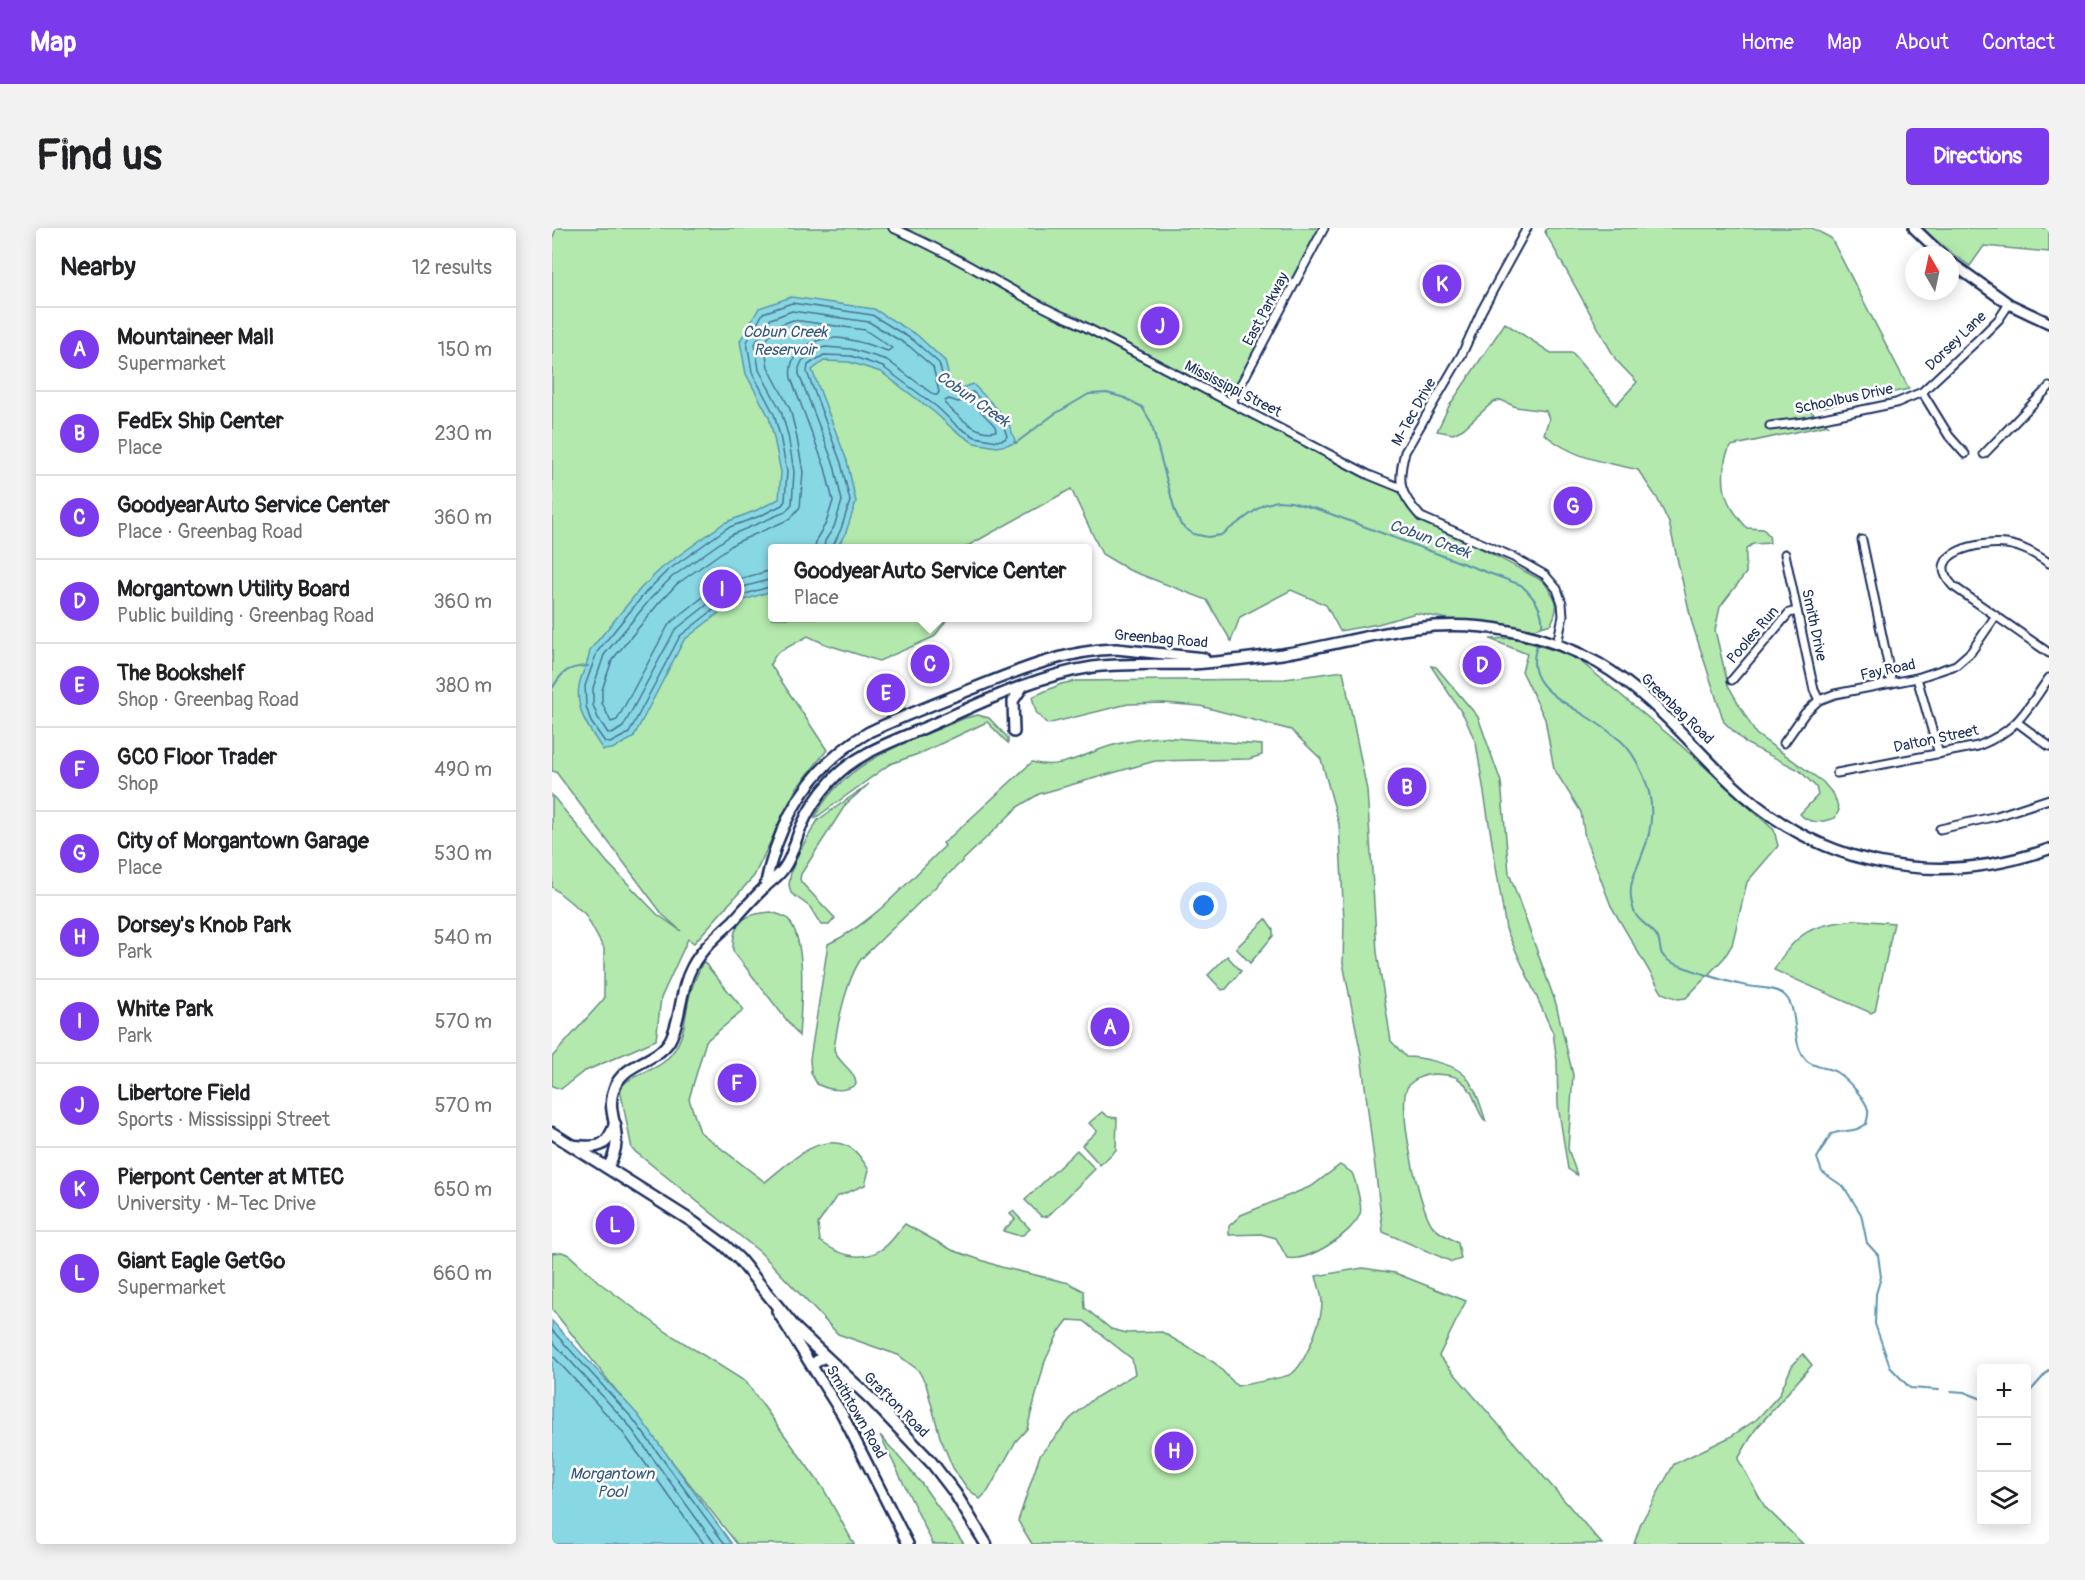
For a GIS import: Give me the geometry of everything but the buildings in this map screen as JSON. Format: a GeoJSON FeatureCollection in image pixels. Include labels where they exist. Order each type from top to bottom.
{"type":"FeatureCollection","features":[{"type":"Feature","properties":{"kind":"main road"},"geometry":{"type":"LineString","coordinates":[[1914,228],[1933,246]]}},
{"type":"Feature","properties":{"kind":"main road"},"geometry":{"type":"LineString","coordinates":[[1959,268],[2009,304],[2049,323]]}},
{"type":"Feature","properties":{"kind":"main road","name":"Greenbag Road"},"geometry":{"type":"LineString","coordinates":[[608,1167],[615,1155],[617,1143],[612,1100],[618,1081],[630,1069],[653,1058],[667,1045],[692,966],[703,951],[782,872],[803,823],[833,778],[849,764],[876,749],[1025,684],[1090,668],[1119,664],[1193,664],[1227,661],[1293,652],[1394,631],[1441,626],[1465,625],[1493,628],[1557,644],[1620,677],[1670,720],[1752,803],[1792,830],[1821,844],[1867,860],[1894,866],[1937,869],[1994,864],[2027,857],[2049,849]]}},
{"type":"Feature","properties":{"kind":"main road","name":"Greenbag Road"},"geometry":{"type":"LineString","coordinates":[[765,887],[768,870],[784,829],[802,793],[828,762],[852,742],[869,732],[1018,671],[1091,651],[1116,649],[1227,661]]}},
{"type":"Feature","properties":{"kind":"main road"},"geometry":{"type":"LineString","coordinates":[[1014,732],[1013,701],[1025,684]]}},
{"type":"Feature","properties":{"kind":"main road"},"geometry":{"type":"LineString","coordinates":[[572,1146],[588,1148],[602,1145],[612,1136],[615,1124]]}},
{"type":"Feature","properties":{"kind":"main road","name":"Grafton Road"},"geometry":{"type":"LineString","coordinates":[[552,1133],[693,1222],[739,1259],[796,1329],[889,1417],[944,1476],[986,1544]]}},
{"type":"Feature","properties":{"kind":"main road","name":"Smithtown Road"},"geometry":{"type":"LineString","coordinates":[[770,1299],[856,1439],[908,1544]]}},
{"type":"Feature","properties":{"kind":"main road"},"geometry":{"type":"LineString","coordinates":[[812,1365],[824,1356]]}},
{"type":"Feature","properties":{"kind":"street","name":"Mississippi Street"},"geometry":{"type":"LineString","coordinates":[[893,228],[927,243],[1046,310],[1074,321],[1369,475],[1401,488]]}},
{"type":"Feature","properties":{"kind":"street","name":"East Parkway"},"geometry":{"type":"LineString","coordinates":[[1231,403],[1324,228]]}},
{"type":"Feature","properties":{"kind":"street","name":"M-Tec Drive"},"geometry":{"type":"LineString","coordinates":[[1401,488],[1402,465],[1406,452],[1462,354],[1482,310],[1527,228]]}},
{"type":"Feature","properties":{"kind":"street","name":"Dorsey Lane"},"geometry":{"type":"LineString","coordinates":[[1965,454],[1949,436],[1922,392],[1999,319],[2009,304]]}},
{"type":"Feature","properties":{"kind":"street"},"geometry":{"type":"LineString","coordinates":[[1984,454],[2049,387]]}},
{"type":"Feature","properties":{"kind":"street","name":"Schoolbus Drive"},"geometry":{"type":"LineString","coordinates":[[1770,426],[1804,422],[1896,403],[1922,392]]}},
{"type":"Feature","properties":{"kind":"street"},"geometry":{"type":"LineString","coordinates":[[1401,488],[1413,509],[1421,517],[1513,557],[1551,580],[1562,603],[1563,616],[1557,644]]}},
{"type":"Feature","properties":{"kind":"street"},"geometry":{"type":"LineString","coordinates":[[1862,540],[1892,683]]}},
{"type":"Feature","properties":{"kind":"street"},"geometry":{"type":"LineString","coordinates":[[2049,563],[2021,548],[2002,544],[1971,546],[1962,549],[1948,557],[1944,565],[1946,579],[1953,586],[2049,653]]}},
{"type":"Feature","properties":{"kind":"street","name":"Smith Drive"},"geometry":{"type":"LineString","coordinates":[[1785,554],[1814,690],[1819,700]]}},
{"type":"Feature","properties":{"kind":"street","name":"Pooles Run"},"geometry":{"type":"LineString","coordinates":[[1732,680],[1789,613],[1797,611]]}},
{"type":"Feature","properties":{"kind":"street","name":"Fay Road"},"geometry":{"type":"LineString","coordinates":[[1819,700],[1836,694],[1945,670],[1971,652],[1995,617]]}},
{"type":"Feature","properties":{"kind":"street"},"geometry":{"type":"LineString","coordinates":[[1917,678],[1939,754]]}},
{"type":"Feature","properties":{"kind":"street","name":"Dalton Street"},"geometry":{"type":"LineString","coordinates":[[1837,773],[1939,754],[1983,744],[1999,737],[2018,723],[2049,678]]}},
{"type":"Feature","properties":{"kind":"street"},"geometry":{"type":"LineString","coordinates":[[1784,743],[1805,713],[1819,700]]}},
{"type":"Feature","properties":{"kind":"street"},"geometry":{"type":"LineString","coordinates":[[2018,723],[2049,746]]}},
{"type":"Feature","properties":{"kind":"street"},"geometry":{"type":"LineString","coordinates":[[1940,829],[1997,816],[2049,799]]}},
{"type":"Feature","properties":{"kind":"green space"},"geometry":{"type":"Polygon","coordinates":[[[556,228],[1324,228],[1231,403],[1401,488],[1413,509],[1431,522],[1543,581],[1556,601],[1554,617],[1551,624],[1520,633],[1416,613],[1378,624],[1340,631],[1326,605],[1291,590],[1240,617],[1231,641],[1207,600],[1129,570],[1102,554],[1071,489],[971,544],[768,544],[768,622],[945,622],[934,637],[879,661],[825,644],[808,636],[777,653],[770,664],[827,750],[796,789],[754,876],[694,943],[688,939],[661,998],[656,1040],[583,1072],[561,1089],[552,1086],[552,1057],[604,999],[604,949],[585,914],[552,887],[552,795],[607,862],[657,914],[681,931],[663,915],[556,772],[552,771],[552,240],[556,228]]]}},
{"type":"Feature","properties":{"kind":"green space"},"geometry":{"type":"Polygon","coordinates":[[[1547,228],[1812,228],[1831,238],[1909,389],[1809,410],[1828,425],[1731,446],[1725,462],[1723,478],[1725,494],[1731,508],[1747,528],[1763,529],[1769,535],[1770,543],[1753,544],[1746,549],[1746,573],[1720,607],[1715,630],[1728,685],[1756,734],[1823,782],[1834,795],[1839,810],[1835,818],[1816,822],[1800,814],[1818,795],[1816,787],[1799,770],[1747,744],[1724,722],[1692,623],[1669,523],[1657,498],[1638,470],[1589,458],[1567,449],[1544,434],[1549,419],[1546,411],[1516,407],[1501,400],[1493,402],[1463,429],[1453,434],[1437,431],[1449,406],[1505,323],[1551,353],[1572,353],[1616,405],[1637,382],[1616,360],[1545,232],[1547,228]]]}},
{"type":"Feature","properties":{"kind":"green space"},"geometry":{"type":"Polygon","coordinates":[[[1922,228],[2049,228],[2049,252],[1984,246],[1970,266],[1959,258],[1959,246],[1943,246],[1922,228]]]}},
{"type":"Feature","properties":{"kind":"green space"},"geometry":{"type":"Polygon","coordinates":[[[1513,638],[1574,656],[1675,740],[1774,830],[1778,846],[1747,882],[1732,945],[1724,958],[1686,998],[1678,999],[1662,993],[1611,906],[1585,838],[1581,812],[1554,769],[1545,719],[1522,671],[1527,654],[1490,639],[1513,638]]]}},
{"type":"Feature","properties":{"kind":"green space"},"geometry":{"type":"Polygon","coordinates":[[[1431,666],[1436,667],[1478,717],[1501,782],[1509,873],[1556,1004],[1573,1075],[1568,1149],[1577,1175],[1568,1169],[1558,1105],[1557,1061],[1553,1033],[1506,929],[1476,743],[1464,716],[1431,666]]]}},
{"type":"Feature","properties":{"kind":"green space"},"geometry":{"type":"Polygon","coordinates":[[[1343,671],[1367,790],[1377,952],[1391,1041],[1406,1057],[1434,1061],[1461,1072],[1474,1088],[1486,1122],[1469,1088],[1455,1077],[1427,1075],[1415,1080],[1407,1088],[1405,1115],[1407,1135],[1421,1199],[1434,1228],[1458,1243],[1461,1259],[1452,1262],[1383,1232],[1361,1054],[1343,963],[1344,921],[1339,824],[1321,759],[1291,730],[1200,706],[1163,703],[1128,704],[1047,724],[1036,712],[1032,697],[1061,684],[1075,681],[1285,679],[1343,671]]]}},
{"type":"Feature","properties":{"kind":"green space"},"geometry":{"type":"Polygon","coordinates":[[[978,715],[989,718],[1008,738],[1008,743],[987,722],[921,753],[890,764],[814,819],[842,782],[860,767],[900,745],[965,718],[978,715]]]}},
{"type":"Feature","properties":{"kind":"green space"},"geometry":{"type":"Polygon","coordinates":[[[1162,737],[1262,745],[1262,755],[1249,759],[1155,761],[1039,794],[1019,806],[861,959],[847,990],[834,1049],[853,1074],[856,1084],[847,1089],[837,1090],[817,1084],[811,1073],[810,1059],[828,944],[861,925],[876,913],[945,846],[943,843],[1032,762],[1062,763],[1117,744],[1162,737]]]}},
{"type":"Feature","properties":{"kind":"green space"},"geometry":{"type":"Polygon","coordinates":[[[869,784],[846,804],[801,874],[801,882],[835,918],[829,925],[821,925],[810,907],[791,893],[789,885],[791,872],[800,850],[818,820],[869,784]]]}},
{"type":"Feature","properties":{"kind":"green space"},"geometry":{"type":"Polygon","coordinates":[[[771,912],[788,919],[798,943],[802,975],[799,1036],[733,951],[735,933],[741,921],[753,915],[771,912]]]}},
{"type":"Feature","properties":{"kind":"green space"},"geometry":{"type":"Polygon","coordinates":[[[1266,919],[1273,929],[1273,936],[1250,963],[1236,948],[1266,919]]]}},
{"type":"Feature","properties":{"kind":"green space"},"geometry":{"type":"Polygon","coordinates":[[[1857,920],[1894,923],[1875,1011],[1871,1013],[1774,970],[1790,946],[1808,932],[1829,924],[1857,920]]]}},
{"type":"Feature","properties":{"kind":"green space"},"geometry":{"type":"Polygon","coordinates":[[[1227,956],[1241,971],[1226,989],[1222,990],[1208,975],[1227,956]]]}},
{"type":"Feature","properties":{"kind":"green space"},"geometry":{"type":"Polygon","coordinates":[[[703,961],[744,1010],[706,1041],[689,1099],[700,1132],[765,1182],[792,1160],[824,1143],[836,1143],[854,1150],[869,1170],[865,1185],[836,1197],[818,1224],[820,1241],[827,1246],[850,1255],[874,1253],[885,1247],[905,1224],[952,1250],[1001,1267],[1069,1283],[1084,1291],[1085,1308],[1111,1329],[1127,1333],[1162,1332],[1215,1363],[1237,1386],[1291,1374],[1302,1362],[1312,1342],[1321,1310],[1321,1296],[1316,1276],[1363,1268],[1395,1273],[1466,1301],[1439,1356],[1602,1544],[1032,1544],[1018,1521],[1040,1455],[1070,1419],[1093,1399],[1135,1374],[1132,1359],[1084,1321],[1068,1320],[1059,1332],[1045,1361],[1027,1429],[1016,1441],[988,1491],[980,1499],[967,1488],[953,1468],[940,1437],[926,1384],[918,1370],[898,1355],[838,1334],[760,1252],[632,1149],[620,1089],[636,1076],[661,1064],[673,1052],[684,1027],[691,991],[703,961]]]}},
{"type":"Feature","properties":{"kind":"green space"},"geometry":{"type":"Polygon","coordinates":[[[1102,1112],[1109,1117],[1117,1118],[1116,1150],[1100,1165],[1082,1145],[1097,1131],[1089,1123],[1102,1112]]]}},
{"type":"Feature","properties":{"kind":"green space"},"geometry":{"type":"Polygon","coordinates":[[[1077,1150],[1095,1169],[1048,1216],[1042,1217],[1025,1200],[1077,1150]]]}},
{"type":"Feature","properties":{"kind":"green space"},"geometry":{"type":"Polygon","coordinates":[[[1340,1165],[1352,1173],[1361,1211],[1348,1230],[1329,1245],[1307,1256],[1287,1258],[1276,1238],[1261,1234],[1229,1235],[1229,1226],[1241,1215],[1312,1186],[1340,1165]]]}},
{"type":"Feature","properties":{"kind":"green space"},"geometry":{"type":"Polygon","coordinates":[[[1013,1211],[1030,1229],[1023,1235],[1003,1231],[1015,1219],[1010,1214],[1013,1211]]]}},
{"type":"Feature","properties":{"kind":"green space"},"geometry":{"type":"Polygon","coordinates":[[[562,1252],[569,1255],[601,1284],[668,1333],[746,1382],[823,1488],[854,1544],[737,1544],[552,1309],[552,1253],[562,1252]]]}},
{"type":"Feature","properties":{"kind":"green space"},"geometry":{"type":"Polygon","coordinates":[[[1803,1354],[1812,1365],[1755,1430],[1738,1459],[1765,1507],[1803,1544],[1634,1544],[1641,1523],[1674,1464],[1730,1437],[1757,1419],[1779,1395],[1792,1366],[1803,1354]]]}},
{"type":"Feature","properties":{"kind":"green space"},"geometry":{"type":"Polygon","coordinates":[[[880,1435],[922,1484],[964,1544],[933,1544],[880,1435]]]}},
{"type":"Feature","properties":{"kind":"water","name":"Cobun Creek Reservoir"},"geometry":{"type":"Polygon","coordinates":[[[791,297],[874,309],[917,335],[945,361],[951,386],[959,389],[973,384],[1007,419],[1016,443],[997,447],[974,443],[954,430],[881,372],[849,362],[824,361],[812,370],[847,461],[856,502],[846,532],[839,544],[768,544],[768,592],[729,605],[684,640],[633,738],[612,749],[603,750],[585,720],[579,704],[579,686],[590,650],[641,588],[663,567],[724,523],[779,499],[781,472],[769,417],[746,374],[740,341],[759,308],[791,297]]]}},
{"type":"Feature","properties":{"kind":"water","name":"Morgantown Pool"},"geometry":{"type":"Polygon","coordinates":[[[552,1321],[638,1415],[732,1544],[552,1544],[552,1321]]]}},
{"type":"Feature","properties":{"kind":"waterway","name":"Cobun Creek"},"geometry":{"type":"LineString","coordinates":[[1014,442],[1016,443],[1053,415],[1089,394],[1107,393],[1125,398],[1142,407],[1151,422],[1175,511],[1181,525],[1193,534],[1208,537],[1221,535],[1263,505],[1277,501],[1291,502],[1320,510],[1521,585],[1539,608],[1542,626]]}},
{"type":"Feature","properties":{"kind":"waterway","name":"Cobun Creek"},"geometry":{"type":"LineString","coordinates":[[1538,643],[1534,668],[1545,687],[1553,695],[1621,741],[1634,757],[1643,775],[1647,785],[1651,815],[1646,845],[1632,882],[1631,895],[1636,915],[1656,934],[1663,955],[1673,963],[1709,976],[1783,994],[1792,1008],[1798,1045],[1807,1061],[1833,1070],[1864,1100],[1868,1110],[1866,1124],[1858,1129],[1831,1134],[1817,1158],[1822,1172],[1844,1187],[1861,1214],[1867,1243],[1878,1255],[1881,1277],[1876,1294],[1875,1324],[1890,1367],[1910,1388],[1939,1390]]}},
{"type":"Feature","properties":{"kind":"waterway","name":"Cobun Creek"},"geometry":{"type":"LineString","coordinates":[[552,689],[566,671],[575,667],[588,666]]}},
{"type":"Feature","properties":{"kind":"waterway","name":"Cobun Creek"},"geometry":{"type":"LineString","coordinates":[[2031,1390],[2049,1370]]}},
{"type":"Feature","properties":{"kind":"waterway","name":"Cobun Creek"},"geometry":{"type":"LineString","coordinates":[[1951,1391],[1964,1392],[1977,1397]]}},
{"type":"Feature","properties":{"kind":"place","name":"Pierpont Center at MTEC"},"geometry":{"type":"Point","coordinates":[1442,284]}},
{"type":"Feature","properties":{"kind":"place","name":"Libertore Field"},"geometry":{"type":"Point","coordinates":[1160,326]}},
{"type":"Feature","properties":{"kind":"place","name":"City of Morgantown Garage"},"geometry":{"type":"Point","coordinates":[1573,506]}},
{"type":"Feature","properties":{"kind":"place","name":"White Park"},"geometry":{"type":"Point","coordinates":[722,589]}},
{"type":"Feature","properties":{"kind":"place","name":"GoodyearAuto Service Center"},"geometry":{"type":"Point","coordinates":[930,664]}},
{"type":"Feature","properties":{"kind":"place","name":"Morgantown Utility Board"},"geometry":{"type":"Point","coordinates":[1482,665]}},
{"type":"Feature","properties":{"kind":"place","name":"The Bookshelf"},"geometry":{"type":"Point","coordinates":[886,693]}},
{"type":"Feature","properties":{"kind":"place","name":"FedEx Ship Center"},"geometry":{"type":"Point","coordinates":[1407,787]}},
{"type":"Feature","properties":{"kind":"place","name":"Mountaineer Mall"},"geometry":{"type":"Point","coordinates":[1110,1027]}},
{"type":"Feature","properties":{"kind":"place","name":"GCO Floor Trader"},"geometry":{"type":"Point","coordinates":[737,1083]}},
{"type":"Feature","properties":{"kind":"place","name":"Giant Eagle GetGo"},"geometry":{"type":"Point","coordinates":[615,1225]}},
{"type":"Feature","properties":{"kind":"place","name":"Dorsey's Knob Park"},"geometry":{"type":"Point","coordinates":[1174,1451]}}]}
